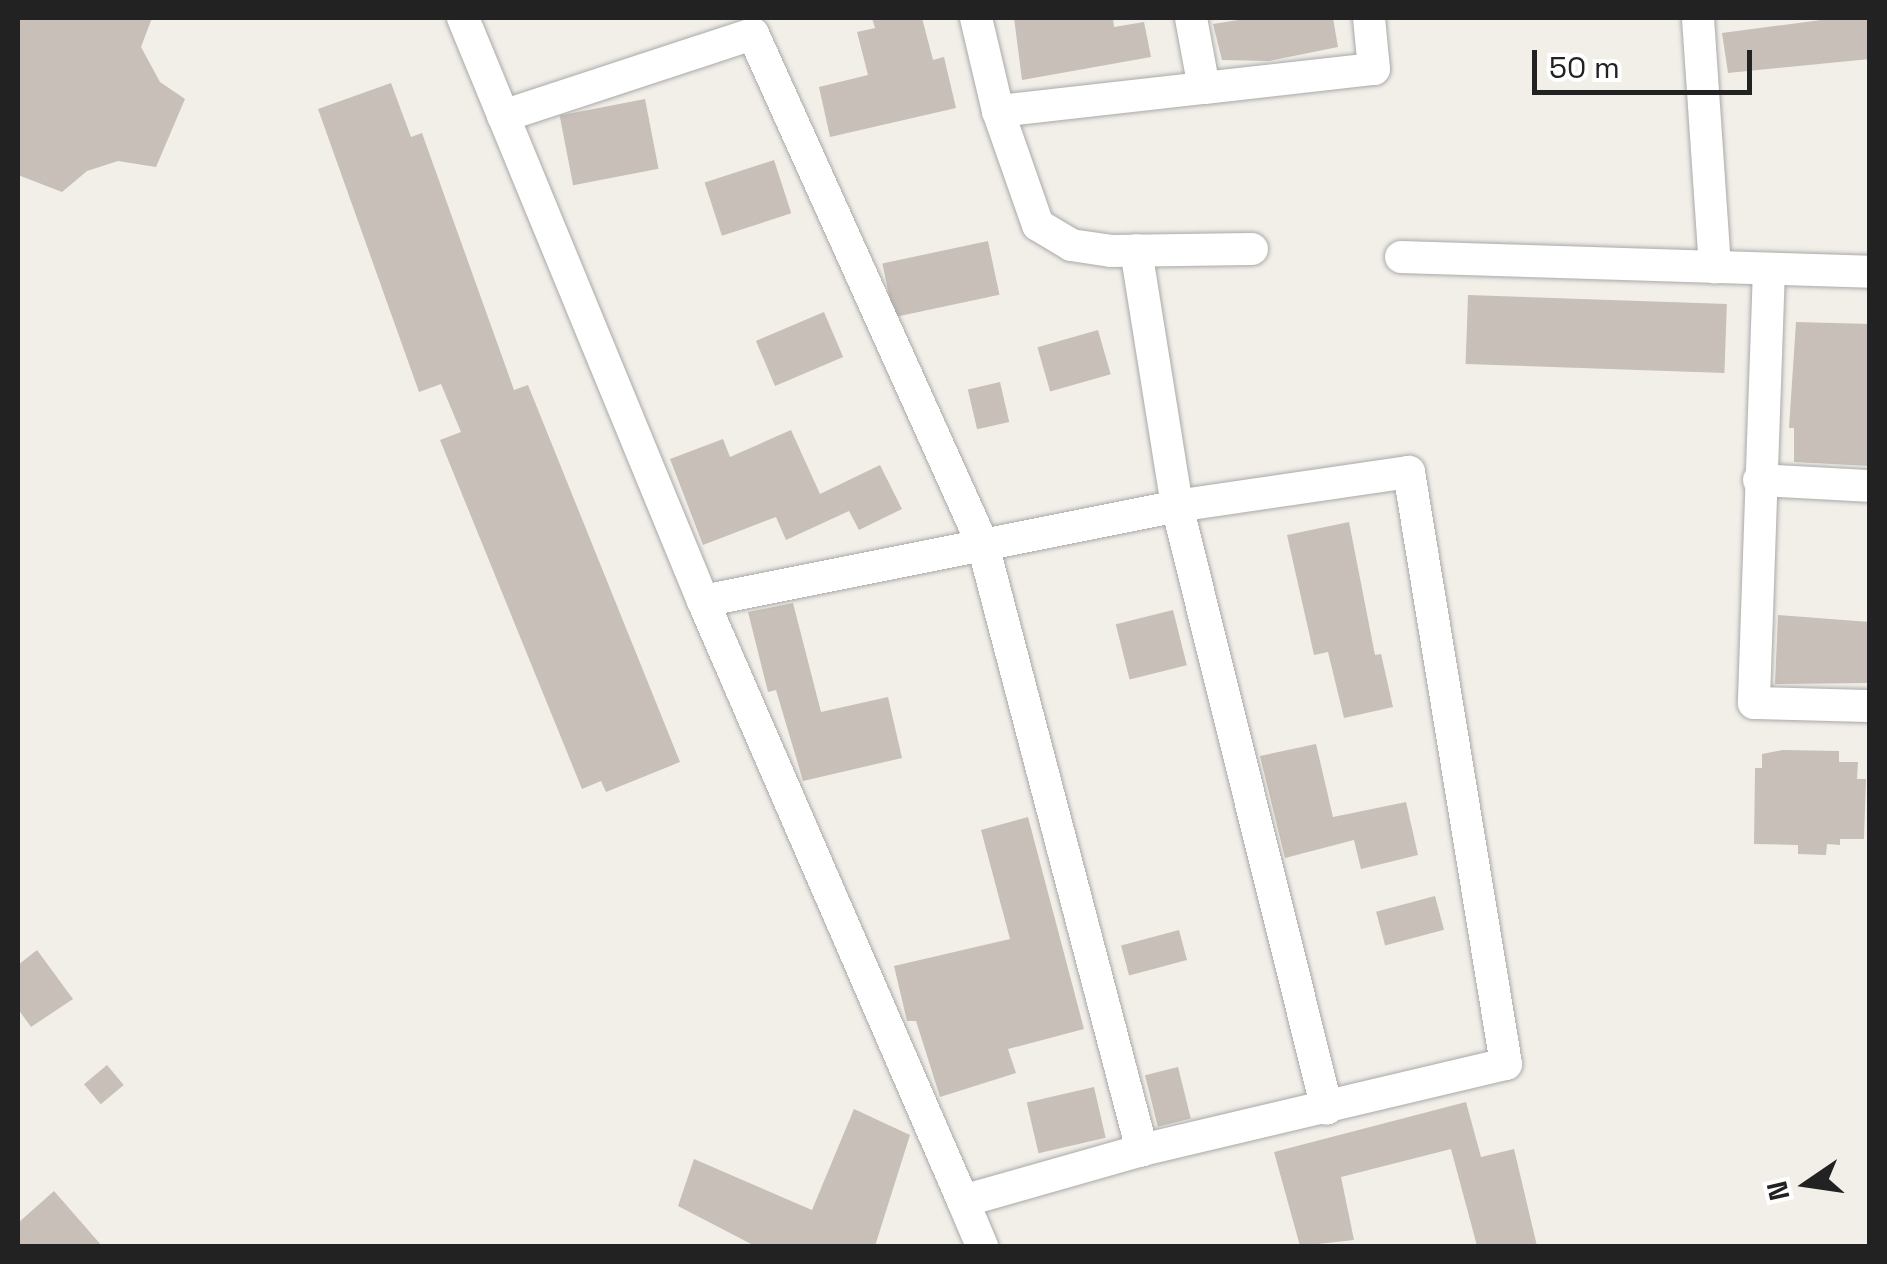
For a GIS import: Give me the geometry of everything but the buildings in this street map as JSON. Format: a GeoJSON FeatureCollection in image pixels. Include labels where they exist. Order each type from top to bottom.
{"type":"FeatureCollection","features":[{"type":"Feature","properties":{"kind":"street"},"geometry":{"type":"LineString","coordinates":[[463,18],[703,601],[982,1246]]}},
{"type":"Feature","properties":{"kind":"street"},"geometry":{"type":"LineString","coordinates":[[976,18],[998,110],[1038,225],[1071,244],[1136,250],[1252,248]]}},
{"type":"Feature","properties":{"kind":"street"},"geometry":{"type":"LineString","coordinates":[[1191,18],[1204,88]]}},
{"type":"Feature","properties":{"kind":"street"},"geometry":{"type":"LineString","coordinates":[[998,110],[1374,69],[1369,18]]}},
{"type":"Feature","properties":{"kind":"street"},"geometry":{"type":"LineString","coordinates":[[1698,18],[1714,267]]}},
{"type":"Feature","properties":{"kind":"street"},"geometry":{"type":"LineString","coordinates":[[503,116],[753,34],[982,545],[1142,1150]]}},
{"type":"Feature","properties":{"kind":"street"},"geometry":{"type":"LineString","coordinates":[[1136,250],[1178,506],[1327,1109]]}},
{"type":"Feature","properties":{"kind":"street"},"geometry":{"type":"LineString","coordinates":[[1401,257],[1870,272]]}},
{"type":"Feature","properties":{"kind":"street"},"geometry":{"type":"LineString","coordinates":[[1769,269],[1754,702],[1870,706]]}},
{"type":"Feature","properties":{"kind":"street"},"geometry":{"type":"LineString","coordinates":[[703,601],[1178,506],[1409,472],[1506,1064],[1142,1150],[963,1201]]}},
{"type":"Feature","properties":{"kind":"street"},"geometry":{"type":"LineString","coordinates":[[1760,480],[1870,486]]}}]}
